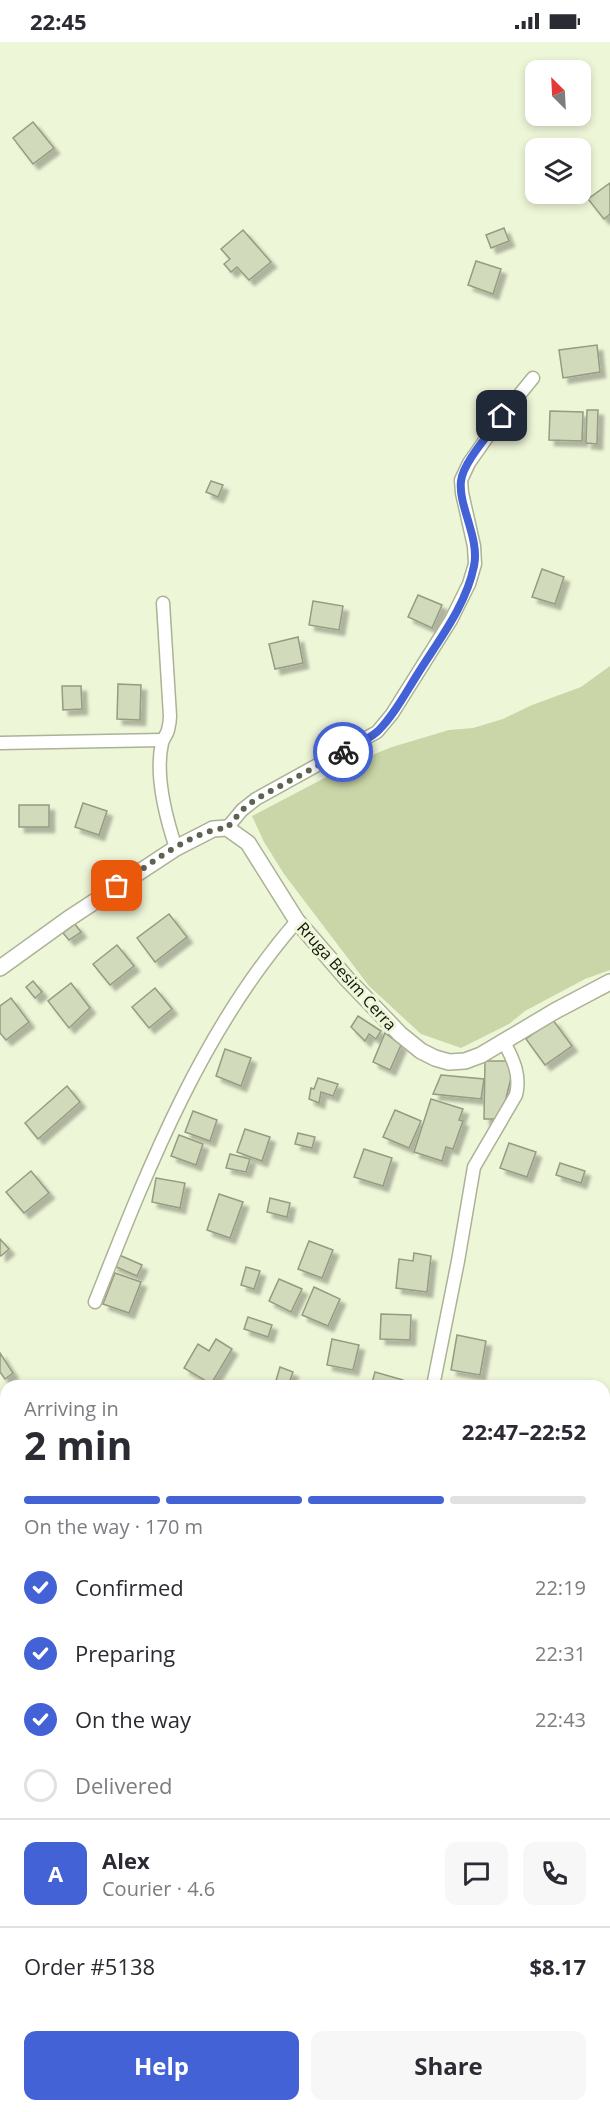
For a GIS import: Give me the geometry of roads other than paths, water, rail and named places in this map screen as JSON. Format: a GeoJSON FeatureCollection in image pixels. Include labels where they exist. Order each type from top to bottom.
{"type":"FeatureCollection","features":[{"type":"Feature","properties":{"kind":"street"},"geometry":{"type":"LineString","coordinates":[[0,968],[68,919],[176,848],[213,829],[227,828],[242,810],[256,799],[377,732],[392,714],[451,620],[469,584],[475,564],[474,546],[461,480],[469,463],[502,416],[533,378]]}},
{"type":"Feature","properties":{"kind":"street"},"geometry":{"type":"LineString","coordinates":[[163,603],[170,716],[168,732],[162,740],[162,792],[176,848]]}},
{"type":"Feature","properties":{"kind":"street"},"geometry":{"type":"LineString","coordinates":[[0,742],[162,740]]}},
{"type":"Feature","properties":{"kind":"street","name":"Rruga Besim Cerra"},"geometry":{"type":"LineString","coordinates":[[227,828],[248,843],[297,921],[372,1006],[400,1034],[421,1051],[435,1058],[449,1062],[465,1061],[481,1055],[555,1011],[610,982]]}},
{"type":"Feature","properties":{"kind":"street"},"geometry":{"type":"LineString","coordinates":[[95,1302],[161,1138],[188,1083],[228,1014],[272,949],[297,921]]}},
{"type":"Feature","properties":{"kind":"street"},"geometry":{"type":"LineString","coordinates":[[434,1380],[474,1167],[516,1095],[519,1082],[504,1042]]}}]}
